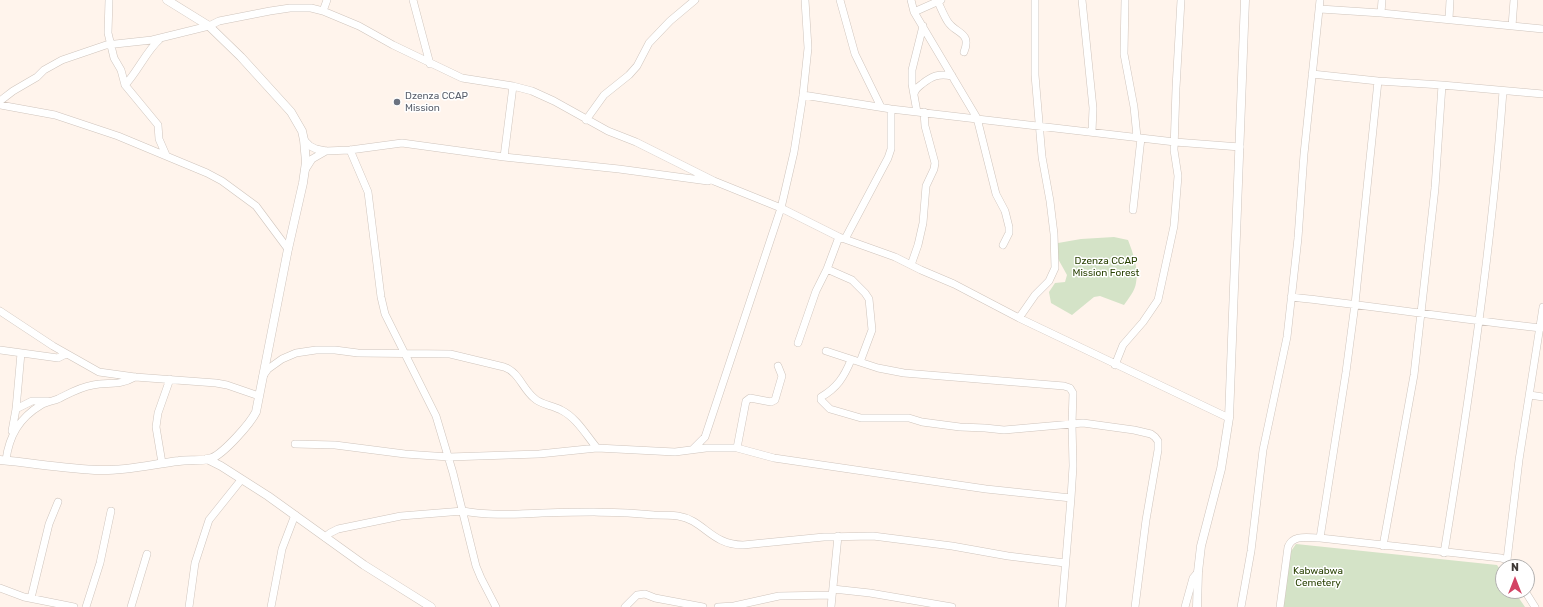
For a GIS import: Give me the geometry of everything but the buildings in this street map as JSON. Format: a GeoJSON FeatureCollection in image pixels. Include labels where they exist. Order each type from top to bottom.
{"type":"FeatureCollection","features":[{"type":"Feature","properties":{"kind":"street"},"geometry":{"type":"LineString","coordinates":[[109,0],[108,24],[114,58],[121,70],[125,84],[158,126],[159,139],[166,155]]}},
{"type":"Feature","properties":{"kind":"street"},"geometry":{"type":"LineString","coordinates":[[21,353],[18,393],[12,435],[3,460],[101,470],[207,459],[216,456],[224,449],[252,419],[256,412],[306,162],[304,140],[302,131],[291,112],[241,57],[209,26],[167,0]]}},
{"type":"Feature","properties":{"kind":"street"},"geometry":{"type":"LineString","coordinates":[[323,11],[327,0]]}},
{"type":"Feature","properties":{"kind":"street"},"geometry":{"type":"LineString","coordinates":[[413,0],[430,64]]}},
{"type":"Feature","properties":{"kind":"street"},"geometry":{"type":"LineString","coordinates":[[586,120],[604,94],[629,75],[649,43],[670,21],[694,0]]}},
{"type":"Feature","properties":{"kind":"street"},"geometry":{"type":"LineString","coordinates":[[693,449],[704,437],[781,208],[794,152],[803,95],[808,40],[805,0]]}},
{"type":"Feature","properties":{"kind":"street"},"geometry":{"type":"LineString","coordinates":[[840,0],[855,54],[881,108]]}},
{"type":"Feature","properties":{"kind":"street"},"geometry":{"type":"LineString","coordinates":[[911,0],[914,12],[977,118],[985,154],[991,168],[996,194],[1005,211],[1009,227],[1009,233],[1003,245]]}},
{"type":"Feature","properties":{"kind":"street"},"geometry":{"type":"LineString","coordinates":[[1019,318],[1035,295],[1049,281],[1055,268],[1054,234],[1042,157],[1035,75],[1035,0]]}},
{"type":"Feature","properties":{"kind":"street"},"geometry":{"type":"LineString","coordinates":[[1082,0],[1083,22],[1092,92],[1092,132]]}},
{"type":"Feature","properties":{"kind":"street"},"geometry":{"type":"LineString","coordinates":[[1125,0],[1124,54],[1139,138],[1133,210]]}},
{"type":"Feature","properties":{"kind":"street"},"geometry":{"type":"LineString","coordinates":[[1115,364],[1123,345],[1153,308],[1160,295],[1175,218],[1178,176],[1174,150],[1181,0]]}},
{"type":"Feature","properties":{"kind":"street"},"geometry":{"type":"LineString","coordinates":[[1197,607],[1198,572],[1202,540],[1224,454],[1229,418],[1245,0]]}},
{"type":"Feature","properties":{"kind":"street"},"geometry":{"type":"LineString","coordinates":[[1241,607],[1251,551],[1260,473],[1286,337],[1302,194],[1304,154],[1320,0]]}},
{"type":"Feature","properties":{"kind":"street"},"geometry":{"type":"LineString","coordinates":[[1381,13],[1382,0]]}},
{"type":"Feature","properties":{"kind":"street"},"geometry":{"type":"LineString","coordinates":[[1449,19],[1450,0]]}},
{"type":"Feature","properties":{"kind":"street"},"geometry":{"type":"LineString","coordinates":[[1512,26],[1514,0]]}},
{"type":"Feature","properties":{"kind":"street"},"geometry":{"type":"LineString","coordinates":[[914,12],[940,1],[947,22],[963,34],[965,38],[966,47],[964,52]]}},
{"type":"Feature","properties":{"kind":"street"},"geometry":{"type":"LineString","coordinates":[[0,101],[44,70],[62,60],[111,43],[162,38],[209,26],[219,21],[290,8],[311,8],[323,11],[359,26],[430,64],[467,80],[513,86],[532,91],[554,101],[586,120],[619,136],[636,142],[714,181],[781,208],[842,238],[895,257],[973,293],[1019,318],[1229,418]]}},
{"type":"Feature","properties":{"kind":"street"},"geometry":{"type":"LineString","coordinates":[[1320,9],[1449,19],[1543,29]]}},
{"type":"Feature","properties":{"kind":"street"},"geometry":{"type":"LineString","coordinates":[[911,265],[918,245],[923,223],[926,186],[934,169],[935,163],[925,126],[914,94],[912,70],[923,26]]}},
{"type":"Feature","properties":{"kind":"street"},"geometry":{"type":"LineString","coordinates":[[125,84],[136,72],[155,43],[162,38]]}},
{"type":"Feature","properties":{"kind":"street"},"geometry":{"type":"LineString","coordinates":[[1312,74],[1543,94]]}},
{"type":"Feature","properties":{"kind":"street"},"geometry":{"type":"LineString","coordinates":[[914,94],[916,88],[935,76],[952,76]]}},
{"type":"Feature","properties":{"kind":"street"},"geometry":{"type":"LineString","coordinates":[[1320,538],[1355,304],[1378,80]]}},
{"type":"Feature","properties":{"kind":"street"},"geometry":{"type":"LineString","coordinates":[[1383,546],[1414,376],[1435,188],[1442,85]]}},
{"type":"Feature","properties":{"kind":"street"},"geometry":{"type":"LineString","coordinates":[[504,157],[513,86]]}},
{"type":"Feature","properties":{"kind":"street"},"geometry":{"type":"LineString","coordinates":[[1444,553],[1478,321],[1499,146],[1503,91]]}},
{"type":"Feature","properties":{"kind":"street"},"geometry":{"type":"LineString","coordinates":[[803,95],[881,108],[1175,142],[1240,147]]}},
{"type":"Feature","properties":{"kind":"street"},"geometry":{"type":"LineString","coordinates":[[0,106],[55,115],[118,136],[216,177],[256,206],[288,249]]}},
{"type":"Feature","properties":{"kind":"street"},"geometry":{"type":"LineString","coordinates":[[798,342],[816,291],[842,238],[888,158],[891,149],[891,109]]}},
{"type":"Feature","properties":{"kind":"street"},"geometry":{"type":"LineString","coordinates":[[304,140],[316,149],[326,151],[350,150],[402,142],[504,157],[714,181]]}},
{"type":"Feature","properties":{"kind":"street"},"geometry":{"type":"LineString","coordinates":[[350,150],[368,192],[382,305],[388,321],[432,405],[449,457],[478,572],[496,607]]}},
{"type":"Feature","properties":{"kind":"street"},"geometry":{"type":"LineString","coordinates":[[304,172],[312,160],[326,151]]}},
{"type":"Feature","properties":{"kind":"street"},"geometry":{"type":"LineString","coordinates":[[827,269],[852,280],[866,293],[869,299],[872,330],[860,362]]}},
{"type":"Feature","properties":{"kind":"street"},"geometry":{"type":"LineString","coordinates":[[1291,297],[1355,304],[1478,321],[1542,323]]}},
{"type":"Feature","properties":{"kind":"street"},"geometry":{"type":"LineString","coordinates":[[1507,559],[1519,460],[1542,323],[1543,307]]}},
{"type":"Feature","properties":{"kind":"street"},"geometry":{"type":"LineString","coordinates":[[0,311],[66,354],[99,372],[135,377],[227,385],[259,396]]}},
{"type":"Feature","properties":{"kind":"street"},"geometry":{"type":"LineString","coordinates":[[0,350],[58,358],[66,354]]}},
{"type":"Feature","properties":{"kind":"street"},"geometry":{"type":"LineString","coordinates":[[263,376],[268,369],[282,359],[306,352],[335,350],[358,353],[450,354],[507,368],[517,375],[527,391],[539,402],[561,410],[572,417],[597,448]]}},
{"type":"Feature","properties":{"kind":"street"},"geometry":{"type":"LineString","coordinates":[[826,352],[878,368],[904,373],[1064,386],[1070,388],[1073,393],[1073,466],[1062,607]]}},
{"type":"Feature","properties":{"kind":"street"},"geometry":{"type":"LineString","coordinates":[[850,360],[842,379],[834,389],[821,397],[821,400],[830,409],[855,418],[909,418],[922,422],[960,427],[1004,430],[1083,423],[1134,430],[1151,434],[1158,441],[1158,450],[1146,520],[1135,607]]}},
{"type":"Feature","properties":{"kind":"street"},"geometry":{"type":"LineString","coordinates":[[737,448],[746,401],[750,398],[770,402],[775,400],[782,376],[778,366]]}},
{"type":"Feature","properties":{"kind":"street"},"geometry":{"type":"LineString","coordinates":[[12,435],[26,416],[33,410],[48,402],[84,387],[98,384],[122,383],[135,377]]}},
{"type":"Feature","properties":{"kind":"street"},"geometry":{"type":"LineString","coordinates":[[162,463],[156,427],[158,413],[170,379]]}},
{"type":"Feature","properties":{"kind":"street"},"geometry":{"type":"LineString","coordinates":[[18,393],[25,399],[48,402]]}},
{"type":"Feature","properties":{"kind":"street"},"geometry":{"type":"LineString","coordinates":[[1530,395],[1543,397]]}},
{"type":"Feature","properties":{"kind":"street"},"geometry":{"type":"LineString","coordinates":[[16,409],[32,400]]}},
{"type":"Feature","properties":{"kind":"street"},"geometry":{"type":"LineString","coordinates":[[295,444],[335,446],[405,454],[449,457],[539,454],[597,448],[675,452],[706,448],[737,448],[774,458],[986,489],[1071,498]]}},
{"type":"Feature","properties":{"kind":"street"},"geometry":{"type":"LineString","coordinates":[[207,459],[221,466],[295,515],[364,565],[431,607]]}},
{"type":"Feature","properties":{"kind":"street"},"geometry":{"type":"LineString","coordinates":[[189,607],[195,563],[209,520],[241,480]]}},
{"type":"Feature","properties":{"kind":"street"},"geometry":{"type":"LineString","coordinates":[[31,598],[49,524],[58,502]]}},
{"type":"Feature","properties":{"kind":"street"},"geometry":{"type":"LineString","coordinates":[[86,607],[100,563],[112,511]]}},
{"type":"Feature","properties":{"kind":"street"},"geometry":{"type":"LineString","coordinates":[[325,537],[338,529],[401,516],[463,511],[501,514],[594,511],[680,516],[695,523],[719,540],[739,545],[838,536],[873,536],[1065,563]]}},
{"type":"Feature","properties":{"kind":"street"},"geometry":{"type":"LineString","coordinates":[[271,607],[282,549],[295,515]]}},
{"type":"Feature","properties":{"kind":"street"},"geometry":{"type":"LineString","coordinates":[[831,607],[838,536]]}},
{"type":"Feature","properties":{"kind":"street"},"geometry":{"type":"LineString","coordinates":[[1280,607],[1289,542],[1295,538],[1320,538],[1498,559]]}},
{"type":"Feature","properties":{"kind":"street"},"geometry":{"type":"LineString","coordinates":[[131,607],[147,554]]}},
{"type":"Feature","properties":{"kind":"street"},"geometry":{"type":"LineString","coordinates":[[1185,607],[1193,578],[1198,572]]}},
{"type":"Feature","properties":{"kind":"street"},"geometry":{"type":"LineString","coordinates":[[0,588],[31,598],[74,607]]}},
{"type":"Feature","properties":{"kind":"street"},"geometry":{"type":"LineString","coordinates":[[718,607],[734,606],[779,596],[832,592],[870,592],[952,607]]}},
{"type":"Feature","properties":{"kind":"street"},"geometry":{"type":"LineString","coordinates":[[625,607],[636,595],[645,594],[655,598],[702,607]]}},
{"type":"Feature","properties":{"kind":"green space","name":"Dzenza CCAP Mission Forest"},"geometry":{"type":"Polygon","coordinates":[[[1114,237],[1128,240],[1134,256],[1137,272],[1134,289],[1124,305],[1100,296],[1094,297],[1072,315],[1051,303],[1049,292],[1055,283],[1065,282],[1067,275],[1057,257],[1058,243],[1081,239],[1114,237]]]}},
{"type":"Feature","properties":{"kind":"green space","name":"Kabwabwa Cemetery"},"geometry":{"type":"Polygon","coordinates":[[[1296,544],[1495,565],[1495,599],[1520,599],[1525,607],[1283,607],[1287,557],[1296,544]]]}},
{"type":"Feature","properties":{"kind":"place","name":"Dzenza CCAP Mission"},"geometry":{"type":"Point","coordinates":[397,102]}}]}
